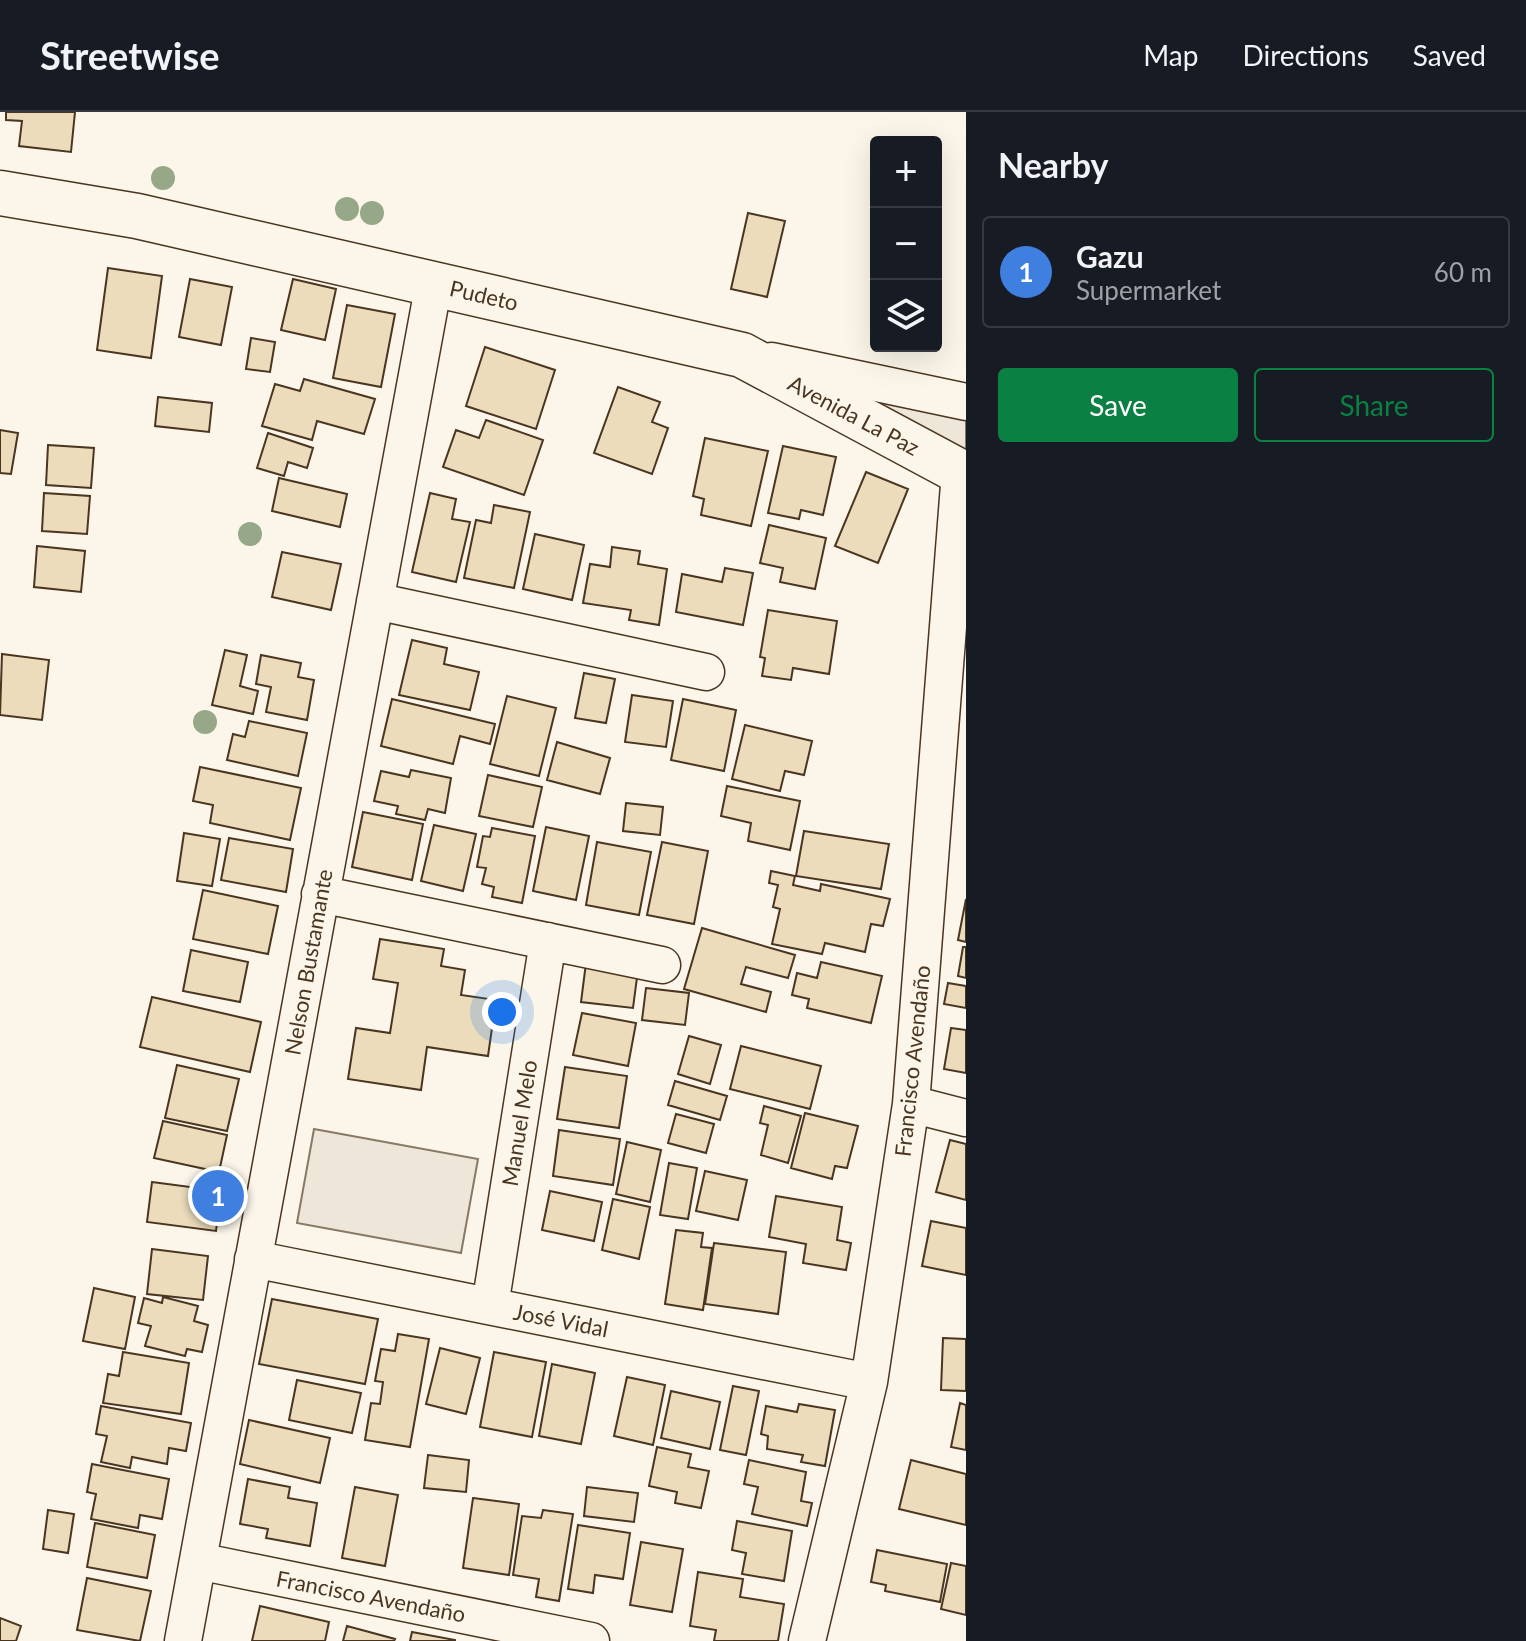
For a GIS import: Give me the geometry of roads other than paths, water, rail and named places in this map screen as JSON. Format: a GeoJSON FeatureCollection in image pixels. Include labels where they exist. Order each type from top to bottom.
{"type":"FeatureCollection","features":[{"type":"Feature","properties":{"kind":"street","name":"Pudeto"},"geometry":{"type":"LineString","coordinates":[[0,193],[137,216],[742,355],[966,402]]}},
{"type":"Feature","properties":{"kind":"street","name":"Nelson Bustamante"},"geometry":{"type":"LineString","coordinates":[[183,1641],[434,283]]}},
{"type":"Feature","properties":{"kind":"street","name":"Avenida La Paz"},"geometry":{"type":"LineString","coordinates":[[742,355],[963,474]]}},
{"type":"Feature","properties":{"kind":"street","name":"Francisco Avendaño"},"geometry":{"type":"LineString","coordinates":[[807,1641],[869,1382],[911,1104],[963,474]]}},
{"type":"Feature","properties":{"kind":"street"},"geometry":{"type":"LineString","coordinates":[[375,601],[706,672]]}},
{"type":"Feature","properties":{"kind":"street"},"geometry":{"type":"LineString","coordinates":[[320,894],[662,965]]}},
{"type":"Feature","properties":{"kind":"street","name":"Manuel Melo"},"geometry":{"type":"LineString","coordinates":[[490,1306],[548,941]]}},
{"type":"Feature","properties":{"kind":"street"},"geometry":{"type":"LineString","coordinates":[[911,1104],[966,1118]]}},
{"type":"Feature","properties":{"kind":"street","name":"José Vidal"},"geometry":{"type":"LineString","coordinates":[[253,1259],[869,1382]]}},
{"type":"Feature","properties":{"kind":"street","name":"Francisco Avendaño"},"geometry":{"type":"LineString","coordinates":[[198,1561],[591,1641]]}},
{"type":"Feature","properties":{"kind":"place","name":"Gazu"},"geometry":{"type":"Point","coordinates":[218,1196]}}]}
